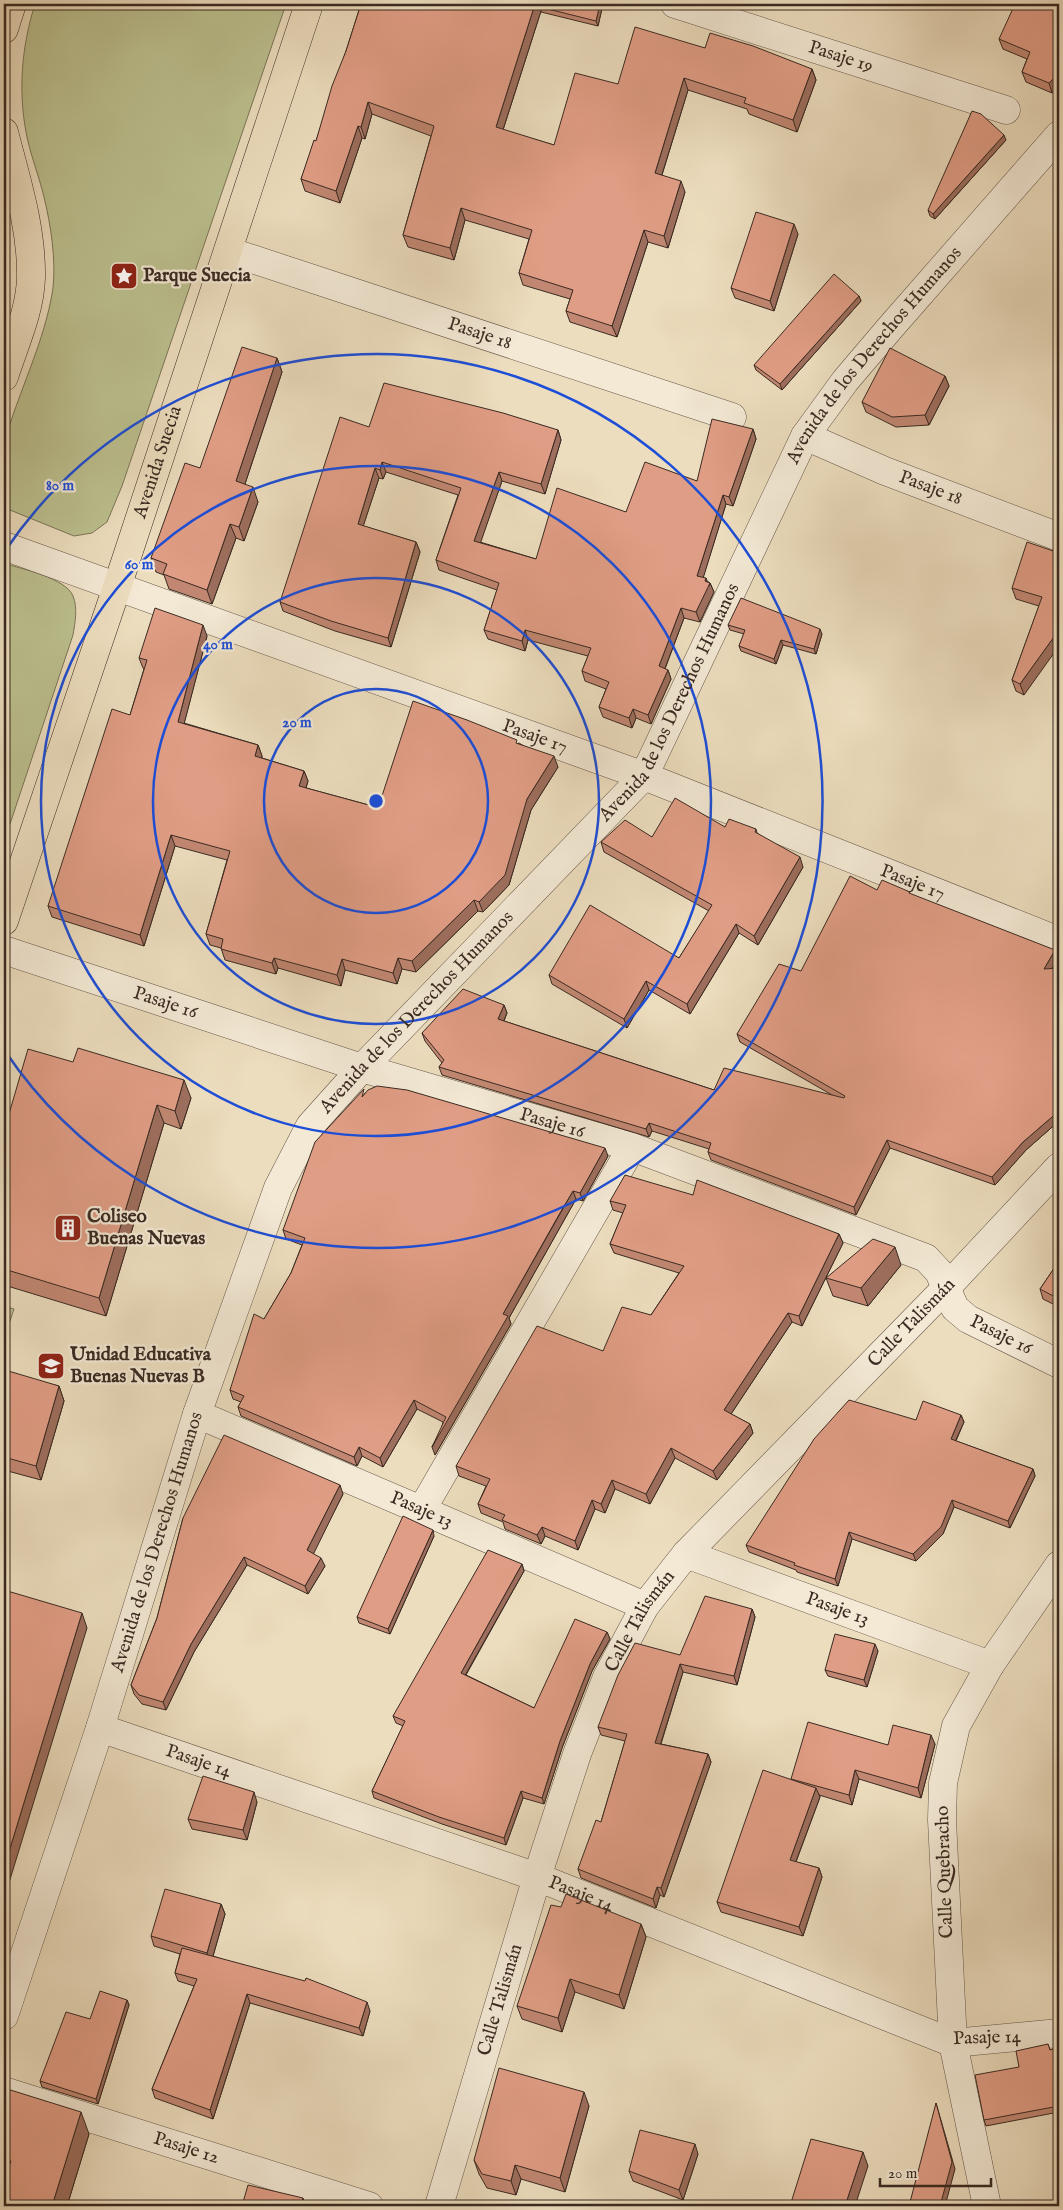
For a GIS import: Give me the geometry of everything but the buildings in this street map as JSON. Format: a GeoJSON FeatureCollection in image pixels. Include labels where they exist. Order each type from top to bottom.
{"type":"FeatureCollection","features":[{"type":"Feature","properties":{"kind":"main road"},"geometry":{"type":"LineString","coordinates":[[4,29],[12,4]]}},
{"type":"Feature","properties":{"kind":"main road","name":"Avenida Suecia"},"geometry":{"type":"LineString","coordinates":[[4,921],[310,4]]}},
{"type":"Feature","properties":{"kind":"main road"},"geometry":{"type":"LineString","coordinates":[[4,132],[22,202],[31,278],[26,311],[4,377]]}},
{"type":"Feature","properties":{"kind":"street","name":"Pasaje 19"},"geometry":{"type":"LineString","coordinates":[[675,4],[1006,110]]}},
{"type":"Feature","properties":{"kind":"street","name":"Avenida de los Derechos Humanos"},"geometry":{"type":"LineString","coordinates":[[4,2016],[100,1728],[197,1414],[278,1188],[310,1126],[362,1068],[644,776],[805,436],[845,382],[890,328],[1049,160],[1059,135]]}},
{"type":"Feature","properties":{"kind":"street","name":"Pasaje 18"},"geometry":{"type":"LineString","coordinates":[[228,251],[732,417]]}},
{"type":"Feature","properties":{"kind":"street","name":"Pasaje 18"},"geometry":{"type":"LineString","coordinates":[[805,436],[885,471],[1059,537]]}},
{"type":"Feature","properties":{"kind":"street","name":"Pasaje 17"},"geometry":{"type":"LineString","coordinates":[[4,546],[644,776],[1059,941]]}},
{"type":"Feature","properties":{"kind":"street","name":"Pasaje 16"},"geometry":{"type":"LineString","coordinates":[[4,950],[362,1068],[632,1147],[926,1258],[939,1272],[955,1308],[968,1319],[1059,1364]]}},
{"type":"Feature","properties":{"kind":"street"},"geometry":{"type":"LineString","coordinates":[[421,1511],[632,1147]]}},
{"type":"Feature","properties":{"kind":"street","name":"Calle Talismán"},"geometry":{"type":"LineString","coordinates":[[439,2206],[537,1877],[577,1754],[607,1677],[645,1606],[686,1554],[947,1287],[1059,1167]]}},
{"type":"Feature","properties":{"kind":"street","name":"Pasaje 13"},"geometry":{"type":"LineString","coordinates":[[197,1414],[645,1606]]}},
{"type":"Feature","properties":{"kind":"street","name":"Pasaje 13"},"geometry":{"type":"LineString","coordinates":[[686,1554],[990,1665]]}},
{"type":"Feature","properties":{"kind":"street","name":"Calle Quebracho"},"geometry":{"type":"LineString","coordinates":[[987,2206],[953,2043],[942,1820],[942,1783],[956,1726],[990,1665],[1059,1566]]}},
{"type":"Feature","properties":{"kind":"street","name":"Pasaje 14"},"geometry":{"type":"LineString","coordinates":[[100,1728],[537,1877],[953,2043],[1059,2033]]}},
{"type":"Feature","properties":{"kind":"street","name":"Pasaje 12"},"geometry":{"type":"LineString","coordinates":[[4,2091],[369,2206]]}},
{"type":"Feature","properties":{"kind":"green space","name":"Parque Suecia"},"geometry":{"type":"Polygon","coordinates":[[[35,4],[286,4],[122,486],[107,522],[92,533],[74,536],[10,510],[3,497],[4,444],[44,328],[54,277],[49,219],[28,140],[22,100],[24,51],[35,4]]]}},
{"type":"Feature","properties":{"kind":"green space"},"geometry":{"type":"Polygon","coordinates":[[[4,563],[42,575],[62,584],[73,596],[76,610],[73,635],[4,842],[4,563]]]}},
{"type":"Feature","properties":{"kind":"green space"},"geometry":{"type":"Polygon","coordinates":[[[4,1306],[14,1309],[4,1339],[4,1306]]]}},
{"type":"Feature","properties":{"kind":"place","name":"Parque Suecia"},"geometry":{"type":"Point","coordinates":[124,276]}},
{"type":"Feature","properties":{"kind":"place","name":"Coliseo Buenas Nuevas"},"geometry":{"type":"Point","coordinates":[68,1228]}},
{"type":"Feature","properties":{"kind":"place","name":"Unidad Educativa Buenas Nuevas B"},"geometry":{"type":"Point","coordinates":[51,1366]}}]}
